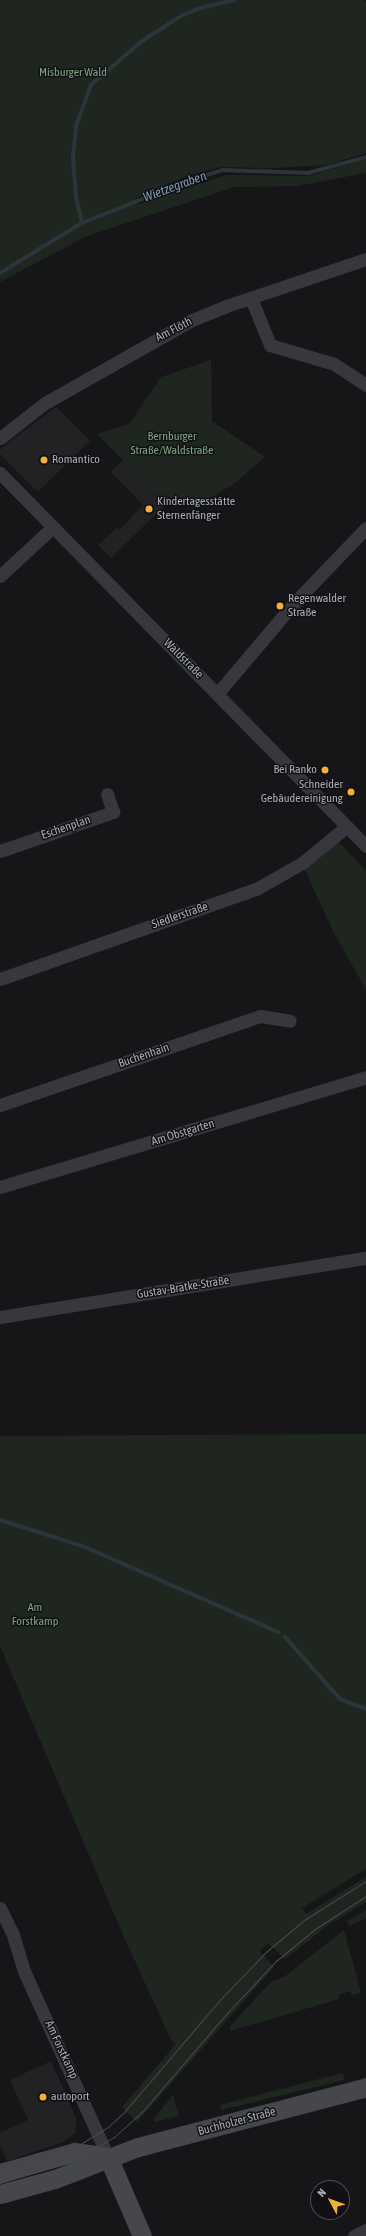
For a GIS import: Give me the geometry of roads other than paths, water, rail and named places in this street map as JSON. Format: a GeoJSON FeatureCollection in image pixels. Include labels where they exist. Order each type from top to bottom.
{"type":"FeatureCollection","features":[{"type":"Feature","properties":{"kind":"main road","name":"Buchholzer Straße"},"geometry":{"type":"LineString","coordinates":[[0,2194],[55,2180],[108,2157],[366,2087]]}},
{"type":"Feature","properties":{"kind":"main road","name":"Buchholzer Straße"},"geometry":{"type":"LineString","coordinates":[[0,2173],[74,2152],[108,2157]]}},
{"type":"Feature","properties":{"kind":"main road","name":"Am Forstkamp"},"geometry":{"type":"LineString","coordinates":[[108,2157],[142,2236]]}},
{"type":"Feature","properties":{"kind":"street","name":"Am Flöth"},"geometry":{"type":"LineString","coordinates":[[0,438],[44,403],[161,336],[226,306],[366,259]]}},
{"type":"Feature","properties":{"kind":"street"},"geometry":{"type":"LineString","coordinates":[[251,298],[270,345],[334,364],[366,385]]}},
{"type":"Feature","properties":{"kind":"street","name":"Waldstraße"},"geometry":{"type":"LineString","coordinates":[[0,473],[366,846]]}},
{"type":"Feature","properties":{"kind":"street"},"geometry":{"type":"LineString","coordinates":[[0,576],[53,527]]}},
{"type":"Feature","properties":{"kind":"street"},"geometry":{"type":"LineString","coordinates":[[218,694],[293,604],[366,528]]}},
{"type":"Feature","properties":{"kind":"street","name":"Eschenplan"},"geometry":{"type":"LineString","coordinates":[[0,851],[114,812],[107,794]]}},
{"type":"Feature","properties":{"kind":"street","name":"Siedlerstraße"},"geometry":{"type":"LineString","coordinates":[[0,978],[256,889],[302,863],[346,827]]}},
{"type":"Feature","properties":{"kind":"street","name":"Buchenhain"},"geometry":{"type":"LineString","coordinates":[[0,1105],[260,1016],[290,1021]]}},
{"type":"Feature","properties":{"kind":"street","name":"Am Obstgarten"},"geometry":{"type":"LineString","coordinates":[[0,1187],[366,1077]]}},
{"type":"Feature","properties":{"kind":"street","name":"Gustav-Bratke-Straße"},"geometry":{"type":"LineString","coordinates":[[0,1317],[366,1258]]}},
{"type":"Feature","properties":{"kind":"street","name":"Am Forstkamp"},"geometry":{"type":"LineString","coordinates":[[0,1908],[13,1935],[24,1971],[108,2157]]}},
{"type":"Feature","properties":{"kind":"street"},"geometry":{"type":"LineString","coordinates":[[354,2236],[366,2230]]}},
{"type":"Feature","properties":{"kind":"waterway"},"geometry":{"type":"LineString","coordinates":[[82,223],[76,197],[73,157],[76,126],[91,85],[142,41],[181,16],[200,8],[234,0]]}},
{"type":"Feature","properties":{"kind":"waterway","name":"Wietzegraben"},"geometry":{"type":"LineString","coordinates":[[0,273],[82,223],[190,180],[222,170],[308,173],[366,157]]}},
{"type":"Feature","properties":{"kind":"waterway"},"geometry":{"type":"LineString","coordinates":[[0,1520],[85,1547],[278,1632]]}},
{"type":"Feature","properties":{"kind":"waterway"},"geometry":{"type":"LineString","coordinates":[[285,1637],[340,1699],[366,1709]]}},
{"type":"Feature","properties":{"kind":"tram line"},"geometry":{"type":"LineString","coordinates":[[0,2176],[61,2156],[108,2127],[125,2111],[218,2002],[266,1952],[304,1920],[366,1881]]}},
{"type":"Feature","properties":{"kind":"tram line"},"geometry":{"type":"LineString","coordinates":[[0,2183],[76,2159],[114,2137],[142,2112],[229,2011],[276,1961],[315,1929],[366,1896]]}},
{"type":"Feature","properties":{"kind":"place","name":"Romantico"},"geometry":{"type":"Point","coordinates":[44,460]}},
{"type":"Feature","properties":{"kind":"place","name":"Kindertagesstätte Sternenfänger"},"geometry":{"type":"Point","coordinates":[149,509]}},
{"type":"Feature","properties":{"kind":"place","name":"Regenwalder Straße"},"geometry":{"type":"Point","coordinates":[280,606]}},
{"type":"Feature","properties":{"kind":"place","name":"Bei Ranko"},"geometry":{"type":"Point","coordinates":[325,770]}},
{"type":"Feature","properties":{"kind":"place","name":"Schneider Gebäudereinigung"},"geometry":{"type":"Point","coordinates":[351,792]}},
{"type":"Feature","properties":{"kind":"place","name":"autoport"},"geometry":{"type":"Point","coordinates":[43,2097]}},
{"type":"Feature","properties":{"kind":"park label","name":"Misburger Wald"},"geometry":{"type":"Point","coordinates":[73,73]}},
{"type":"Feature","properties":{"kind":"park label","name":"Bernburger Straße/Waldstraße"},"geometry":{"type":"Point","coordinates":[172,444]}}]}
